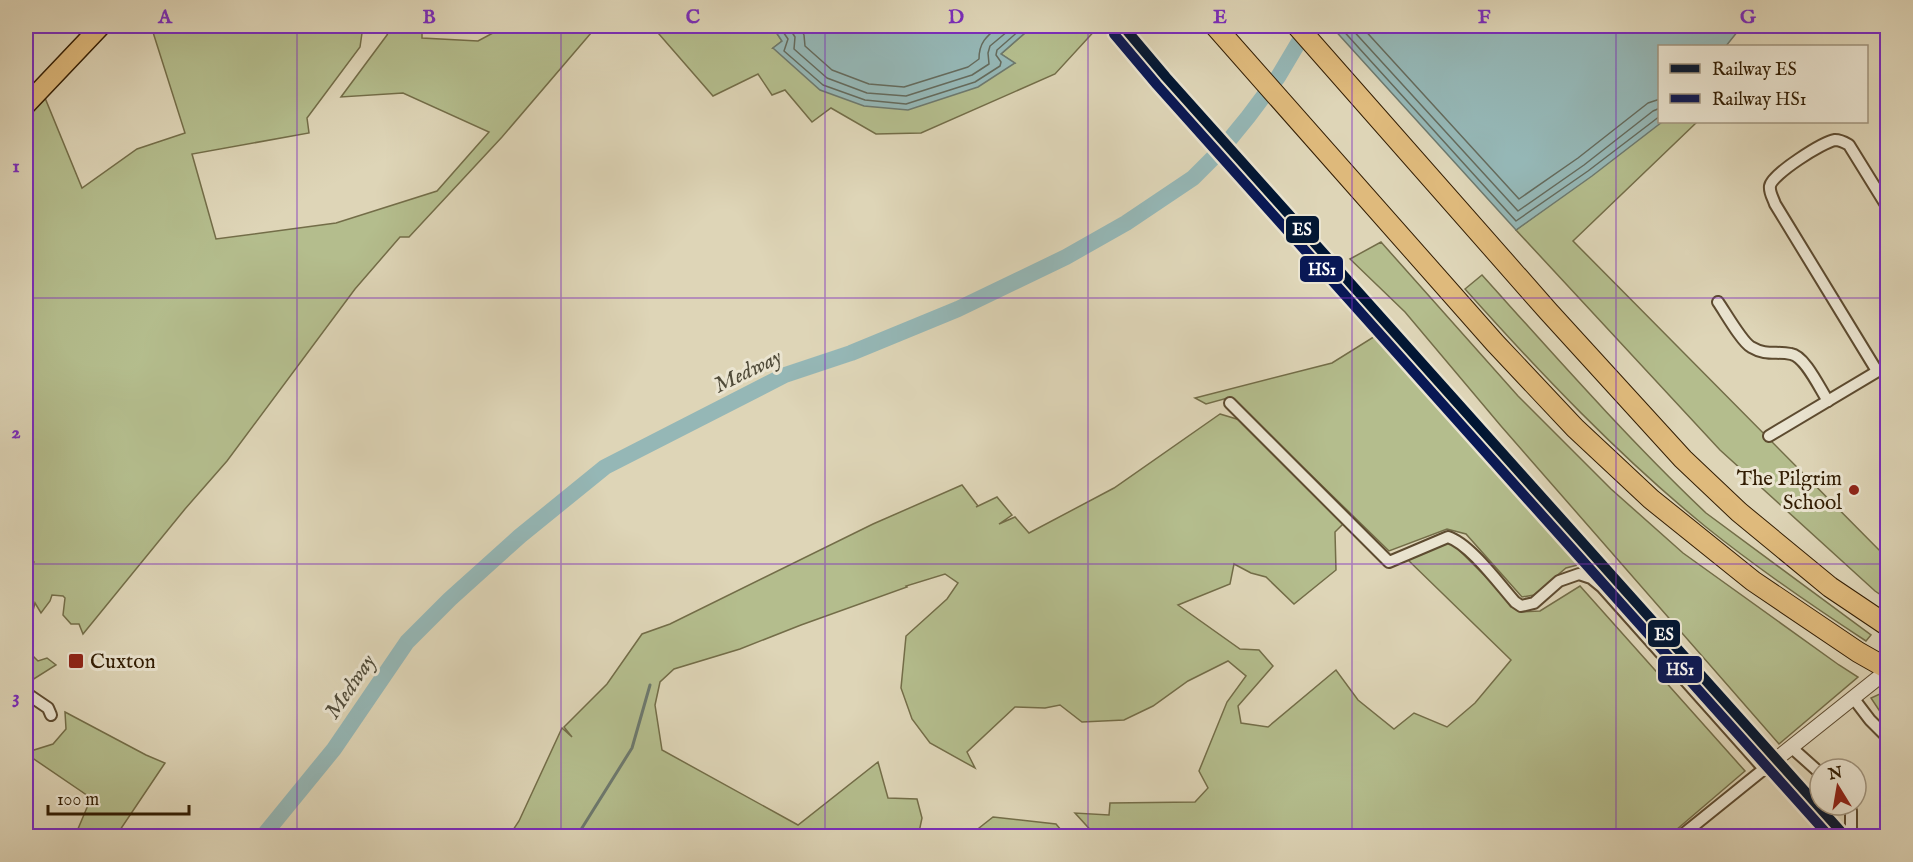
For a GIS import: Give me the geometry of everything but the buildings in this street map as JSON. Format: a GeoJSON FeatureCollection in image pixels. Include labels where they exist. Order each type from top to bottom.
{"type":"FeatureCollection","features":[{"type":"Feature","properties":{"kind":"highway"},"geometry":{"type":"LineString","coordinates":[[26,105],[101,26]]}},
{"type":"Feature","properties":{"kind":"highway"},"geometry":{"type":"LineString","coordinates":[[1215,26],[1516,367],[1575,428],[1651,500],[1753,581],[1887,669]]}},
{"type":"Feature","properties":{"kind":"highway"},"geometry":{"type":"LineString","coordinates":[[1297,26],[1548,311],[1683,459],[1718,493],[1830,587],[1887,626]]}},
{"type":"Feature","properties":{"kind":"street"},"geometry":{"type":"LineString","coordinates":[[26,27],[32,26]]}},
{"type":"Feature","properties":{"kind":"street"},"geometry":{"type":"LineString","coordinates":[[1877,371],[1775,204],[1770,184],[1773,178],[1780,173],[1827,143],[1838,140],[1849,145],[1887,208]]}},
{"type":"Feature","properties":{"kind":"street"},"geometry":{"type":"LineString","coordinates":[[1718,302],[1748,346],[1765,354],[1797,355],[1827,401]]}},
{"type":"Feature","properties":{"kind":"street"},"geometry":{"type":"LineString","coordinates":[[1769,436],[1887,364]]}},
{"type":"Feature","properties":{"kind":"street"},"geometry":{"type":"LineString","coordinates":[[1230,403],[1389,562],[1441,538],[1456,539],[1521,606],[1534,603],[1567,578],[1580,574],[1591,578],[1764,769]]}},
{"type":"Feature","properties":{"kind":"street"},"geometry":{"type":"LineString","coordinates":[[1681,837],[1854,699],[1887,669]]}},
{"type":"Feature","properties":{"kind":"street"},"geometry":{"type":"LineString","coordinates":[[26,693],[49,709],[51,715]]}},
{"type":"Feature","properties":{"kind":"street"},"geometry":{"type":"LineString","coordinates":[[1854,699],[1887,738]]}},
{"type":"Feature","properties":{"kind":"street"},"geometry":{"type":"LineString","coordinates":[[1792,748],[1808,762]]}},
{"type":"Feature","properties":{"kind":"street"},"geometry":{"type":"LineString","coordinates":[[1851,817],[1851,837]]}},
{"type":"Feature","properties":{"kind":"green space"},"geometry":{"type":"Polygon","coordinates":[[[151,26],[363,26],[360,47],[307,118],[309,133],[192,154],[216,239],[336,223],[437,191],[489,132],[403,93],[341,97],[387,35],[391,26],[422,26],[422,38],[478,41],[506,26],[597,26],[502,137],[409,237],[400,237],[355,289],[227,461],[83,634],[79,624],[71,624],[63,615],[65,598],[63,596],[52,595],[41,613],[35,603],[30,622],[26,620],[26,568],[28,570],[34,562],[26,552],[26,119],[45,98],[82,188],[137,149],[185,133],[151,26]]]}},
{"type":"Feature","properties":{"kind":"green space"},"geometry":{"type":"Polygon","coordinates":[[[652,26],[772,26],[782,41],[773,48],[1014,63],[1001,54],[1026,32],[1028,26],[1099,26],[1055,74],[921,133],[876,134],[831,108],[812,122],[785,90],[772,95],[758,74],[713,96],[652,26]]]}},
{"type":"Feature","properties":{"kind":"green space"},"geometry":{"type":"Polygon","coordinates":[[[1660,123],[1696,123],[1573,241],[1887,558],[1887,599],[1875,591],[1720,450],[1516,230],[1660,123]]]}},
{"type":"Feature","properties":{"kind":"green space"},"geometry":{"type":"Polygon","coordinates":[[[1381,242],[1518,396],[1611,489],[1683,553],[1858,677],[1779,744],[1501,426],[1405,312],[1350,259],[1381,242]]]}},
{"type":"Feature","properties":{"kind":"green space"},"geometry":{"type":"Polygon","coordinates":[[[1482,275],[1620,426],[1706,513],[1871,635],[1866,641],[1784,586],[1725,542],[1611,443],[1522,352],[1465,289],[1482,275]]]}},
{"type":"Feature","properties":{"kind":"green space"},"geometry":{"type":"Polygon","coordinates":[[[1380,333],[1593,561],[1566,568],[1534,595],[1522,597],[1466,534],[1447,529],[1389,551],[1231,397],[1206,404],[1195,398],[1332,363],[1380,333]]]}},
{"type":"Feature","properties":{"kind":"green space"},"geometry":{"type":"Polygon","coordinates":[[[1220,414],[1240,420],[1345,522],[1335,532],[1336,570],[1294,604],[1266,577],[1251,573],[1234,564],[1230,584],[1178,605],[1240,649],[1259,650],[1273,666],[1238,706],[1241,723],[1268,727],[1336,670],[1358,700],[1394,729],[1414,713],[1447,727],[1475,703],[1511,660],[1408,560],[1445,540],[1453,544],[1521,612],[1540,611],[1580,586],[1745,771],[1669,836],[1096,836],[1075,813],[1109,815],[1110,803],[1195,802],[1208,788],[1199,771],[1227,702],[1246,676],[1228,661],[1188,681],[1153,706],[1124,720],[1082,722],[1060,705],[1045,708],[1015,707],[967,752],[975,768],[930,743],[912,719],[901,688],[906,636],[947,599],[958,583],[945,574],[906,586],[740,649],[674,669],[660,682],[655,705],[662,750],[798,825],[878,762],[888,798],[917,799],[922,818],[919,832],[927,836],[509,836],[519,821],[562,728],[572,737],[564,727],[607,684],[642,634],[670,624],[873,524],[962,485],[978,506],[976,507],[997,497],[1012,515],[999,524],[1015,517],[1029,533],[1114,488],[1220,414]]]}},
{"type":"Feature","properties":{"kind":"green space"},"geometry":{"type":"Polygon","coordinates":[[[26,633],[33,656],[38,661],[47,658],[56,665],[29,682],[26,679],[26,633]]]}},
{"type":"Feature","properties":{"kind":"green space"},"geometry":{"type":"Polygon","coordinates":[[[1884,692],[1887,694],[1887,722],[1871,698],[1884,692]]]}},
{"type":"Feature","properties":{"kind":"green space"},"geometry":{"type":"Polygon","coordinates":[[[65,712],[165,763],[116,836],[75,836],[91,798],[28,755],[34,750],[53,744],[66,729],[65,712]]]}},
{"type":"Feature","properties":{"kind":"green space"},"geometry":{"type":"Polygon","coordinates":[[[993,817],[1056,824],[1066,836],[969,836],[993,817]]]}},
{"type":"Feature","properties":{"kind":"water"},"geometry":{"type":"Polygon","coordinates":[[[772,26],[1028,26],[1026,32],[1001,54],[1015,63],[978,87],[908,110],[864,106],[820,90],[773,48],[782,41],[772,26]]]}},
{"type":"Feature","properties":{"kind":"water"},"geometry":{"type":"Polygon","coordinates":[[[1331,26],[1742,26],[1727,45],[1658,45],[1658,123],[1661,123],[1516,230],[1331,26]]]}},
{"type":"Feature","properties":{"kind":"waterway","name":"Medway"},"geometry":{"type":"LineString","coordinates":[[263,836],[334,749],[407,642],[450,599],[520,536],[605,467],[785,375],[851,353],[958,309],[1066,257],[1126,223],[1193,178],[1221,150],[1278,77],[1306,26]]}},
{"type":"Feature","properties":{"kind":"waterway"},"geometry":{"type":"LineString","coordinates":[[577,836],[632,748],[650,685]]}},
{"type":"Feature","properties":{"kind":"rail line","name":"ES"},"geometry":{"type":"LineString","coordinates":[[1123,26],[1166,77],[1845,836]]}},
{"type":"Feature","properties":{"kind":"rail line","name":"HS1"},"geometry":{"type":"LineString","coordinates":[[1114,34],[1157,85],[1829,836]]}},
{"type":"Feature","properties":{"kind":"place","name":"The Pilgrim School"},"geometry":{"type":"Point","coordinates":[1854,490]}},
{"type":"Feature","properties":{"kind":"place","name":"Cuxton"},"geometry":{"type":"Point","coordinates":[76,661]}}]}
